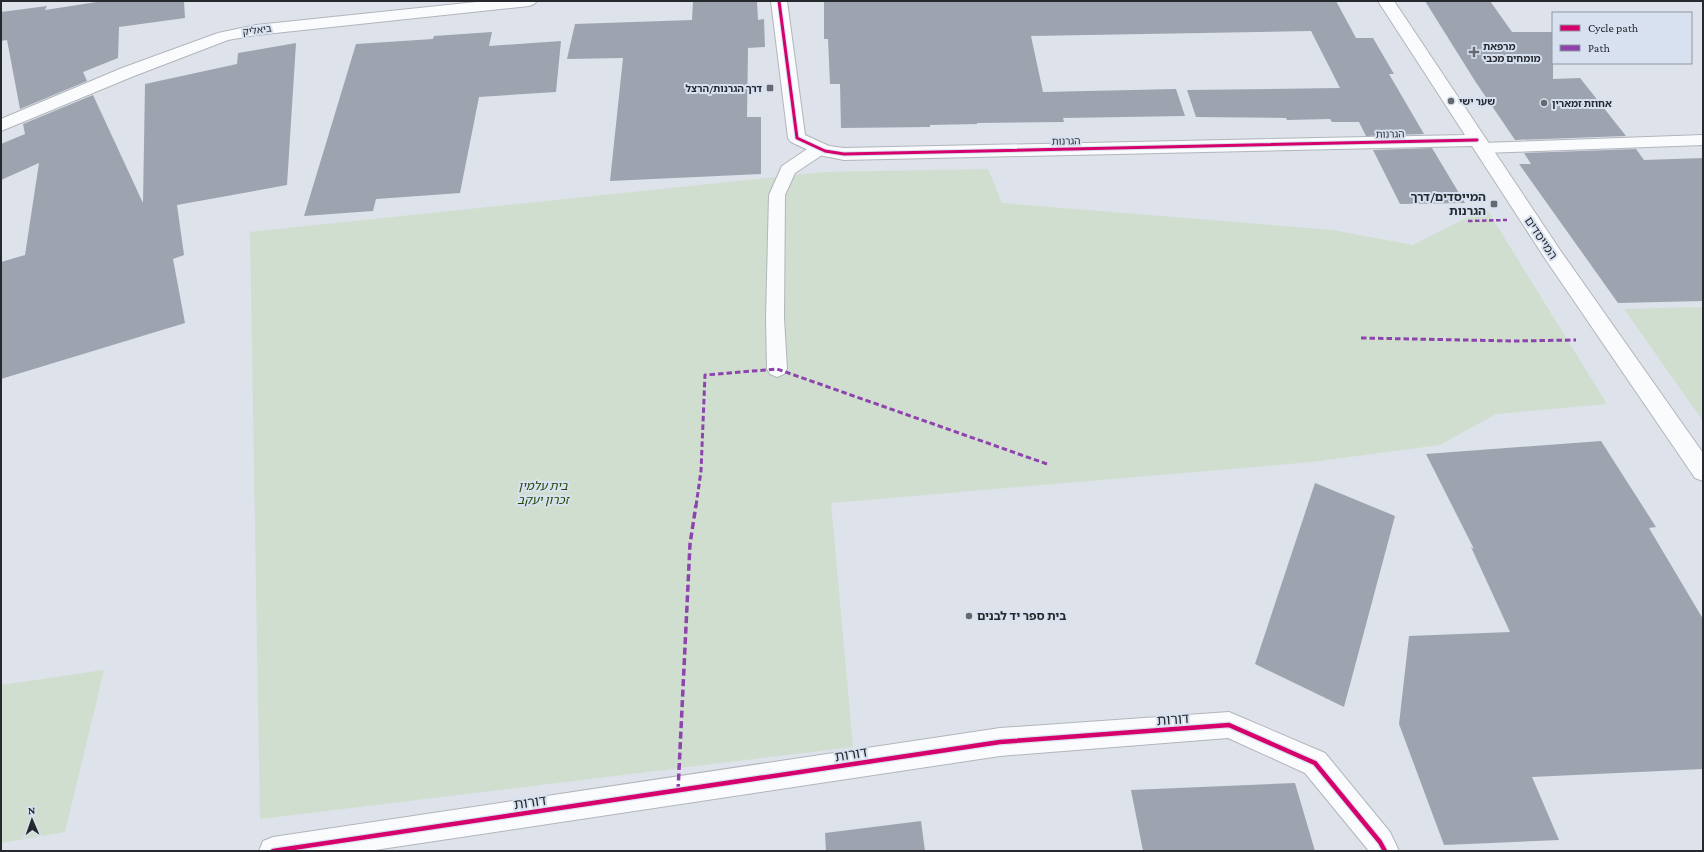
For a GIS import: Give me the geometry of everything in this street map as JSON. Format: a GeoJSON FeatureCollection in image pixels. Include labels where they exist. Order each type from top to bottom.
{"type":"FeatureCollection","features":[{"type":"Feature","properties":{"kind":"street","name":"ביאליק"},"geometry":{"type":"LineString","coordinates":[[1,125],[128,72],[224,36],[256,30],[469,4],[529,1]]}},
{"type":"Feature","properties":{"kind":"street","name":"הגרנות"},"geometry":{"type":"LineString","coordinates":[[779,1],[797,138],[825,151],[844,154],[1479,144]]}},
{"type":"Feature","properties":{"kind":"street","name":"המייסדים"},"geometry":{"type":"LineString","coordinates":[[1386,1],[1552,255],[1703,471]]}},
{"type":"Feature","properties":{"kind":"street","name":"דורות"},"geometry":{"type":"LineString","coordinates":[[273,851],[1000,742],[1229,725],[1315,763],[1380,842],[1385,851]]}},
{"type":"Feature","properties":{"kind":"lane"},"geometry":{"type":"LineString","coordinates":[[1479,144],[1703,140]]}},
{"type":"Feature","properties":{"kind":"lane"},"geometry":{"type":"LineString","coordinates":[[777,370],[775,318],[777,194],[788,170],[820,149]]}},
{"type":"Feature","properties":{"kind":"green space","name":"בית עלמין זכרון יעקב"},"geometry":{"type":"Polygon","coordinates":[[[988,169],[1002,203],[1332,230],[1413,245],[1486,208],[1607,404],[1496,414],[1440,445],[1312,462],[831,503],[853,747],[260,819],[250,232],[825,172],[988,169]]]}},
{"type":"Feature","properties":{"kind":"green space"},"geometry":{"type":"Polygon","coordinates":[[[1703,307],[1703,421],[1624,309],[1703,307]]]}},
{"type":"Feature","properties":{"kind":"green space"},"geometry":{"type":"Polygon","coordinates":[[[104,670],[65,832],[1,843],[1,685],[104,670]]]}},
{"type":"Feature","properties":{"kind":"building"},"geometry":{"type":"Polygon","coordinates":[[[103,1],[184,1],[185,18],[119,27],[118,58],[83,72],[87,81],[20,109],[7,40],[1,41],[1,12],[47,6],[45,10],[103,1]]]}},
{"type":"Feature","properties":{"kind":"building"},"geometry":{"type":"Polygon","coordinates":[[[693,1],[757,1],[758,20],[764,19],[765,47],[748,48],[747,117],[761,117],[761,174],[610,181],[623,58],[567,59],[575,24],[692,20],[693,1]]]}},
{"type":"Feature","properties":{"kind":"building"},"geometry":{"type":"Polygon","coordinates":[[[824,1],[1336,1],[1356,38],[1373,38],[1394,74],[1389,74],[1424,134],[1366,136],[1359,122],[1332,122],[1330,119],[1287,120],[1286,118],[1196,117],[1187,90],[1340,88],[1311,31],[1031,36],[1043,92],[1176,89],[1185,116],[1063,118],[1064,122],[977,123],[930,125],[930,127],[841,128],[840,84],[830,84],[828,39],[824,39],[824,1]]]}},
{"type":"Feature","properties":{"kind":"building"},"geometry":{"type":"Polygon","coordinates":[[[1425,1],[1490,1],[1512,32],[1552,32],[1553,79],[1580,78],[1626,136],[1515,140],[1475,81],[1425,1]]]}},
{"type":"Feature","properties":{"kind":"building"},"geometry":{"type":"Polygon","coordinates":[[[492,32],[489,46],[561,41],[556,92],[479,97],[460,193],[376,199],[373,211],[304,216],[356,44],[433,39],[434,36],[492,32]]]}},
{"type":"Feature","properties":{"kind":"building"},"geometry":{"type":"Polygon","coordinates":[[[296,43],[287,185],[177,205],[184,255],[173,259],[185,323],[1,379],[1,262],[25,255],[39,163],[1,180],[1,144],[25,134],[23,124],[93,95],[143,203],[145,84],[237,64],[238,53],[296,43]]]}},
{"type":"Feature","properties":{"kind":"building"},"geometry":{"type":"Polygon","coordinates":[[[1432,148],[1465,203],[1400,204],[1373,150],[1432,148]]]}},
{"type":"Feature","properties":{"kind":"building"},"geometry":{"type":"Polygon","coordinates":[[[1636,149],[1644,160],[1703,158],[1703,301],[1618,303],[1519,164],[1531,164],[1524,153],[1636,149]]]}},
{"type":"Feature","properties":{"kind":"building"},"geometry":{"type":"Polygon","coordinates":[[[1601,441],[1656,527],[1649,528],[1703,619],[1703,769],[1532,777],[1559,840],[1444,845],[1399,724],[1409,636],[1510,632],[1471,547],[1474,549],[1426,454],[1601,441]]]}},
{"type":"Feature","properties":{"kind":"building"},"geometry":{"type":"Polygon","coordinates":[[[1315,483],[1395,516],[1344,707],[1255,664],[1315,483]]]}},
{"type":"Feature","properties":{"kind":"building"},"geometry":{"type":"Polygon","coordinates":[[[1295,783],[1315,851],[1143,851],[1131,790],[1295,783]]]}},
{"type":"Feature","properties":{"kind":"building"},"geometry":{"type":"Polygon","coordinates":[[[921,821],[925,851],[826,851],[825,833],[921,821]]]}},
{"type":"Feature","properties":{"kind":"marked path"},"geometry":{"type":"LineString","coordinates":[[1468,221],[1507,220]]}},
{"type":"Feature","properties":{"kind":"marked path"},"geometry":{"type":"LineString","coordinates":[[1361,338],[1514,341],[1576,340]]}},
{"type":"Feature","properties":{"kind":"marked path"},"geometry":{"type":"LineString","coordinates":[[678,791],[690,544],[701,471],[705,375],[777,369],[1047,464]]}},
{"type":"Feature","properties":{"kind":"cycle path"},"geometry":{"type":"LineString","coordinates":[[779,1],[797,138],[825,151],[844,154],[1477,140]]}},
{"type":"Feature","properties":{"kind":"cycle path"},"geometry":{"type":"LineString","coordinates":[[273,851],[1000,742],[1229,725],[1315,763],[1380,842],[1385,851]]}},
{"type":"Feature","properties":{"kind":"place","name":"מרפאת מומחים מכבי"},"geometry":{"type":"Point","coordinates":[1474,52]}},
{"type":"Feature","properties":{"kind":"place","name":"דרך הגרנות/הרצל"},"geometry":{"type":"Point","coordinates":[770,88]}},
{"type":"Feature","properties":{"kind":"place","name":"שער ישי"},"geometry":{"type":"Point","coordinates":[1451,101]}},
{"type":"Feature","properties":{"kind":"place","name":"אחוזת זמארין"},"geometry":{"type":"Point","coordinates":[1544,103]}},
{"type":"Feature","properties":{"kind":"place","name":"המייסדים/דרך הגרנות"},"geometry":{"type":"Point","coordinates":[1494,204]}},
{"type":"Feature","properties":{"kind":"place","name":"בית ספר יד לבנים"},"geometry":{"type":"Point","coordinates":[969,616]}}]}
